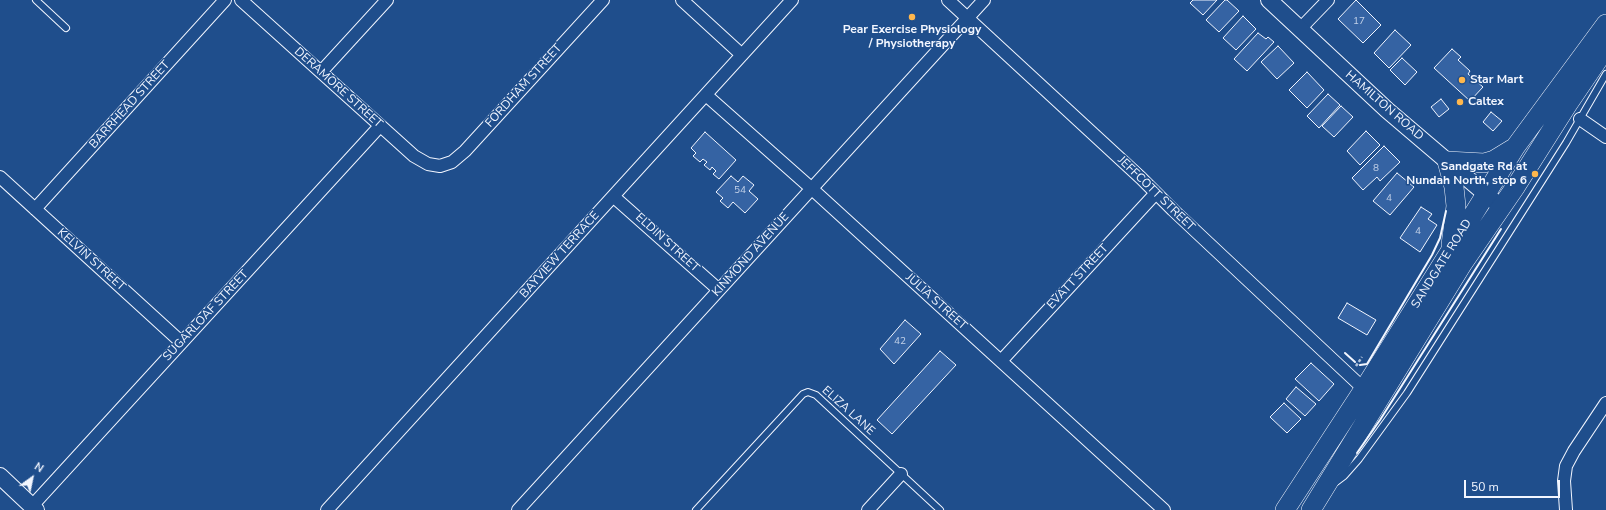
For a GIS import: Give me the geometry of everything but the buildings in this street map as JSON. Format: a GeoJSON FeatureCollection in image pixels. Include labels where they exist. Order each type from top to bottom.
{"type":"FeatureCollection","features":[{"type":"Feature","properties":{"kind":"highway","name":"SANDGATE ROAD"},"geometry":{"type":"LineString","coordinates":[[1285,510],[1364,389],[1516,146],[1606,24]]}},
{"type":"Feature","properties":{"kind":"highway","name":"SANDGATE ROAD"},"geometry":{"type":"LineString","coordinates":[[1311,510],[1463,262],[1606,48]]}},
{"type":"Feature","properties":{"kind":"highway"},"geometry":{"type":"LineString","coordinates":[[1450,251],[1456,206],[1454,187],[1447,161],[1484,163],[1494,160],[1516,146]]}},
{"type":"Feature","properties":{"kind":"main road","name":"HAMILTON ROAD"},"geometry":{"type":"LineString","coordinates":[[1269,0],[1387,110],[1501,207]]}},
{"type":"Feature","properties":{"kind":"main road"},"geometry":{"type":"LineString","coordinates":[[0,476],[34,508]]}},
{"type":"Feature","properties":{"kind":"street","name":"BARRHEAD STREET"},"geometry":{"type":"LineString","coordinates":[[35,209],[225,0]]}},
{"type":"Feature","properties":{"kind":"street","name":"DERAMORE STREET"},"geometry":{"type":"LineString","coordinates":[[242,0],[420,161],[440,166]]}},
{"type":"Feature","properties":{"kind":"street"},"geometry":{"type":"LineString","coordinates":[[320,72],[387,0]]}},
{"type":"Feature","properties":{"kind":"street","name":"FORDHAM STREET"},"geometry":{"type":"LineString","coordinates":[[440,166],[452,162],[465,151],[603,0]]}},
{"type":"Feature","properties":{"kind":"street"},"geometry":{"type":"LineString","coordinates":[[682,0],[742,56]]}},
{"type":"Feature","properties":{"kind":"street","name":"BAYVIEW TERRACE"},"geometry":{"type":"LineString","coordinates":[[327,510],[792,0]]}},
{"type":"Feature","properties":{"kind":"street","name":"JEFFCOTT STREET"},"geometry":{"type":"LineString","coordinates":[[948,0],[1364,389]]}},
{"type":"Feature","properties":{"kind":"street","name":"KINMOND AVENUE"},"geometry":{"type":"LineString","coordinates":[[518,510],[984,0]]}},
{"type":"Feature","properties":{"kind":"street"},"geometry":{"type":"LineString","coordinates":[[1300,29],[1328,0]]}},
{"type":"Feature","properties":{"kind":"street","name":"JULIA STREET"},"geometry":{"type":"LineString","coordinates":[[706,95],[811,188],[1164,510]]}},
{"type":"Feature","properties":{"kind":"street"},"geometry":{"type":"LineString","coordinates":[[1580,119],[1606,137]]}},
{"type":"Feature","properties":{"kind":"street","name":"SUGARLOAF STREET"},"geometry":{"type":"LineString","coordinates":[[34,508],[182,342],[380,126]]}},
{"type":"Feature","properties":{"kind":"street","name":"KELVIN STREET"},"geometry":{"type":"LineString","coordinates":[[0,177],[182,342]]}},
{"type":"Feature","properties":{"kind":"street","name":"EVATT STREET"},"geometry":{"type":"LineString","coordinates":[[1001,361],[1156,193]]}},
{"type":"Feature","properties":{"kind":"street","name":"ELDIN STREET"},"geometry":{"type":"LineString","coordinates":[[614,196],[719,290]]}},
{"type":"Feature","properties":{"kind":"street"},"geometry":{"type":"LineString","coordinates":[[1566,510],[1564,481],[1566,466],[1606,403]]}},
{"type":"Feature","properties":{"kind":"street"},"geometry":{"type":"LineString","coordinates":[[868,510],[901,474]]}},
{"type":"Feature","properties":{"kind":"lane"},"geometry":{"type":"LineString","coordinates":[[36,0],[66,28]]}},
{"type":"Feature","properties":{"kind":"lane","name":"SANDGATE ROAD"},"geometry":{"type":"LineString","coordinates":[[1324,489],[1344,476],[1356,464],[1407,393],[1533,195],[1606,74]]}},
{"type":"Feature","properties":{"kind":"lane","name":"ELIZA LANE"},"geometry":{"type":"LineString","coordinates":[[696,510],[803,394],[808,392],[816,395],[940,510]]}},
{"type":"Feature","properties":{"kind":"path"},"geometry":{"type":"LineString","coordinates":[[1356,366],[1362,357]]}},
{"type":"Feature","properties":{"kind":"wall"},"geometry":{"type":"LineString","coordinates":[[1360,365],[1367,364],[1432,255],[1440,238],[1446,211]]}},
{"type":"Feature","properties":{"kind":"wall"},"geometry":{"type":"LineString","coordinates":[[1357,453],[1380,420],[1501,229]]}},
{"type":"Feature","properties":{"kind":"wall"},"geometry":{"type":"LineString","coordinates":[[1345,353],[1355,362]]}},
{"type":"Feature","properties":{"kind":"place","name":"Pear Exercise Physiology / Physiotherapy"},"geometry":{"type":"Point","coordinates":[912,17]}},
{"type":"Feature","properties":{"kind":"place","name":"Star Mart"},"geometry":{"type":"Point","coordinates":[1462,80]}},
{"type":"Feature","properties":{"kind":"place","name":"Caltex"},"geometry":{"type":"Point","coordinates":[1460,102]}},
{"type":"Feature","properties":{"kind":"place","name":"Sandgate Rd at Nundah North, stop 6"},"geometry":{"type":"Point","coordinates":[1535,174]}}]}
